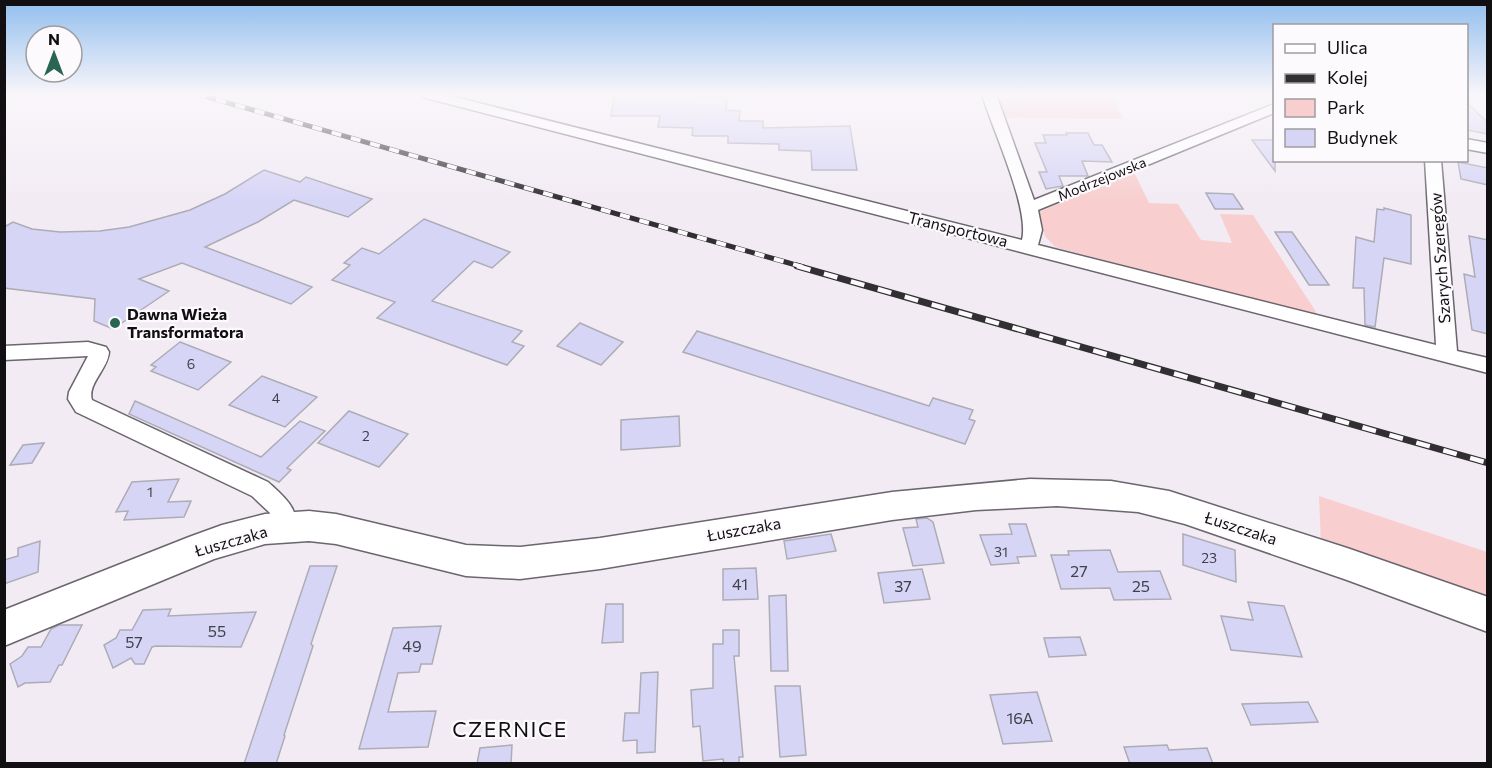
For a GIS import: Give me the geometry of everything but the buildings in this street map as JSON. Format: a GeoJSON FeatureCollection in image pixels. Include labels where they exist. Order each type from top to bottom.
{"type":"FeatureCollection","features":[{"type":"Feature","properties":{"kind":"street","name":"Transportowa"},"geometry":{"type":"LineString","coordinates":[[569,130],[1488,366]]}},
{"type":"Feature","properties":{"kind":"street"},"geometry":{"type":"LineString","coordinates":[[1002,130],[1029,208],[1033,230],[1029,247]]}},
{"type":"Feature","properties":{"kind":"street","name":"Modrzejowska"},"geometry":{"type":"LineString","coordinates":[[1029,208],[1221,130]]}},
{"type":"Feature","properties":{"kind":"street"},"geometry":{"type":"LineString","coordinates":[[1468,144],[1488,148]]}},
{"type":"Feature","properties":{"kind":"street","name":"Szarych Szeregów"},"geometry":{"type":"LineString","coordinates":[[1433,162],[1447,356]]}},
{"type":"Feature","properties":{"kind":"street"},"geometry":{"type":"LineString","coordinates":[[4,353],[88,349],[99,352],[98,360],[79,395],[84,406],[251,484],[281,508],[284,526]]}},
{"type":"Feature","properties":{"kind":"street","name":"Łuszczaka"},"geometry":{"type":"LineString","coordinates":[[4,628],[196,550],[256,531],[284,526],[309,526],[344,531],[446,557],[477,562],[515,564],[575,558],[848,511],[958,497],[1057,492],[1116,496],[1179,508],[1341,561],[1488,615]]}},
{"type":"Feature","properties":{"kind":"green space"},"geometry":{"type":"Polygon","coordinates":[[[1134,172],[1149,203],[1178,204],[1201,240],[1232,243],[1220,214],[1253,215],[1320,318],[1055,247],[1045,236],[1039,212],[1134,172]]]}},
{"type":"Feature","properties":{"kind":"green space"},"geometry":{"type":"Polygon","coordinates":[[[1319,496],[1487,552],[1487,606],[1321,544],[1319,496]]]}},
{"type":"Feature","properties":{"kind":"railway"},"geometry":{"type":"LineString","coordinates":[[323,130],[803,267]]}},
{"type":"Feature","properties":{"kind":"railway"},"geometry":{"type":"LineString","coordinates":[[797,266],[1488,463]]}},
{"type":"Feature","properties":{"kind":"place","name":"Dawna Wieża Transformatora"},"geometry":{"type":"Point","coordinates":[115,323]}},
{"type":"Feature","properties":{"kind":"district","name":"CZERNICE"},"geometry":{"type":"Point","coordinates":[510,730]}}]}
